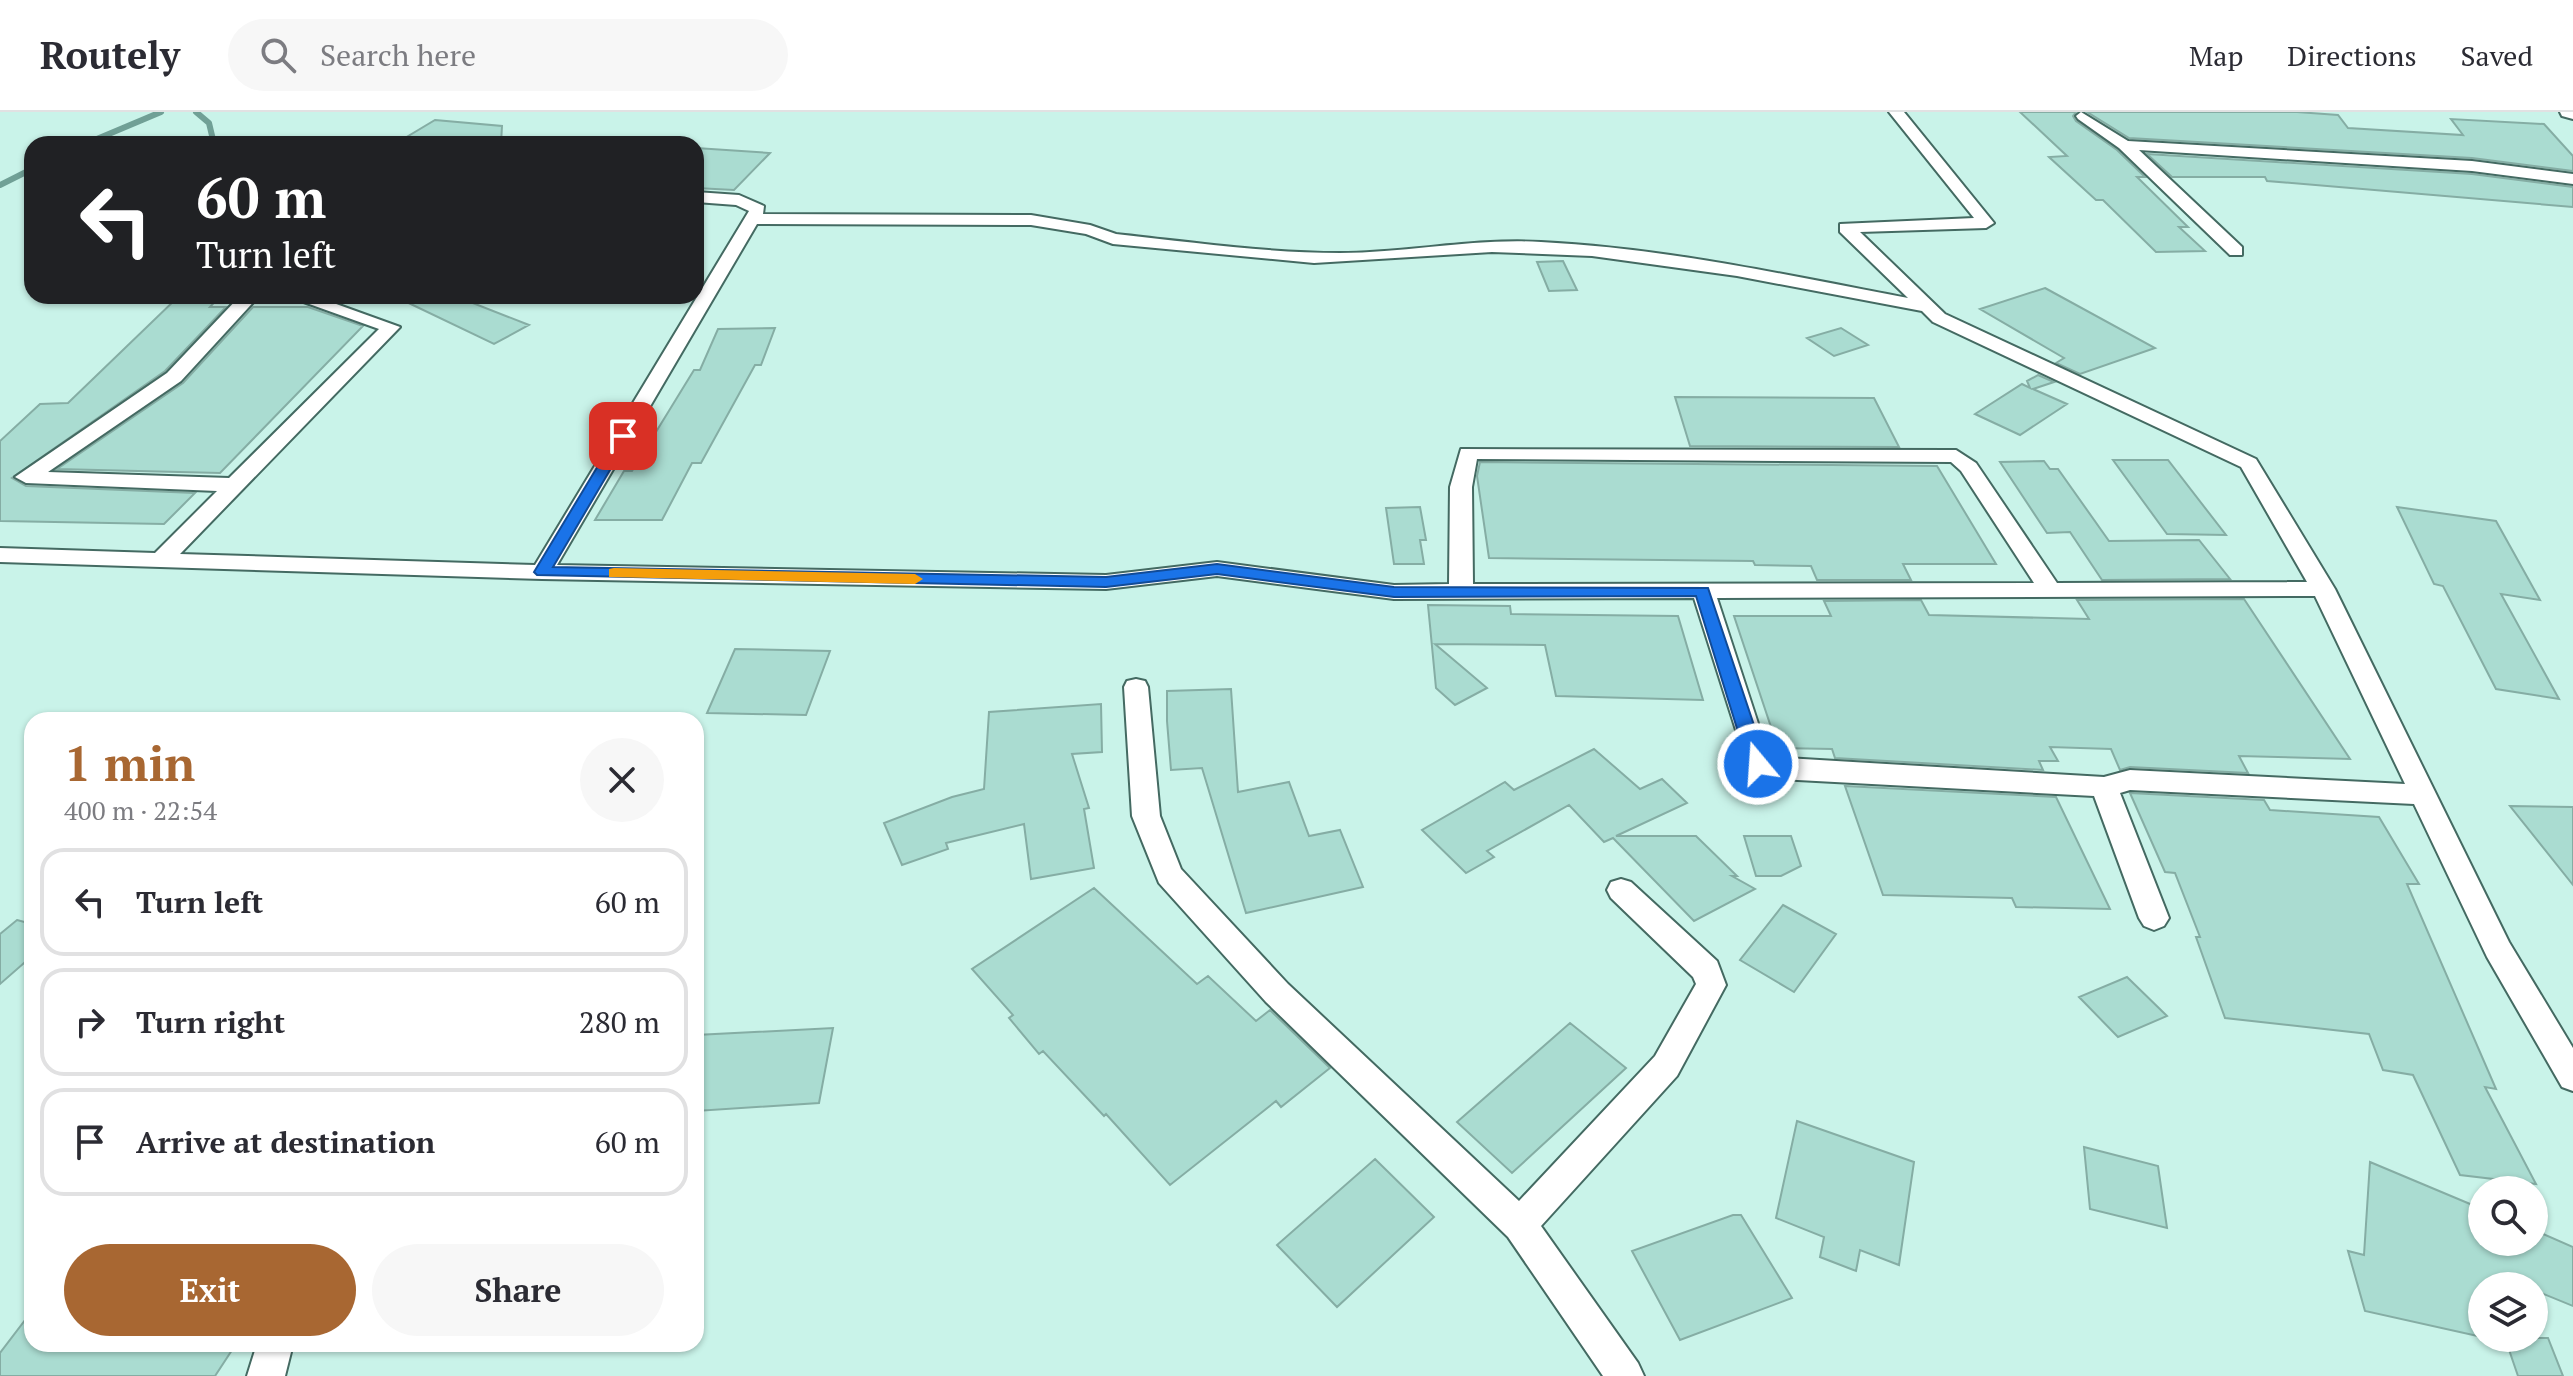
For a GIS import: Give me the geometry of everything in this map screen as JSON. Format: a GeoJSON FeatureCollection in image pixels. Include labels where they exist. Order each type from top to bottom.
{"type":"FeatureCollection","features":[{"type":"Feature","properties":{"kind":"street"},"geometry":{"type":"LineString","coordinates":[[1896,112],[1986,223],[1846,228],[1939,318],[2249,463],[2323,589],[2498,949],[2573,1077]]}},
{"type":"Feature","properties":{"kind":"street"},"geometry":{"type":"LineString","coordinates":[[2083,116],[2112,140],[2124,145],[2472,166],[2573,179]]}},
{"type":"Feature","properties":{"kind":"street"},"geometry":{"type":"LineString","coordinates":[[2124,145],[2236,251]]}},
{"type":"Feature","properties":{"kind":"street"},"geometry":{"type":"LineString","coordinates":[[704,198],[739,200],[758,209],[704,300]]}},
{"type":"Feature","properties":{"kind":"street"},"geometry":{"type":"LineString","coordinates":[[752,219],[1031,220],[1090,230],[1113,239],[1345,258],[1467,245],[1544,247],[1727,269],[1928,307]]}},
{"type":"Feature","properties":{"kind":"street"},"geometry":{"type":"LineString","coordinates":[[233,485],[26,477],[174,377],[242,304]]}},
{"type":"Feature","properties":{"kind":"street"},"geometry":{"type":"LineString","coordinates":[[159,562],[391,327],[321,304]]}},
{"type":"Feature","properties":{"kind":"street"},"geometry":{"type":"LineString","coordinates":[[542,572],[701,304]]}},
{"type":"Feature","properties":{"kind":"street"},"geometry":{"type":"LineString","coordinates":[[1461,592],[1461,487],[1468,453],[1956,456],[1969,467],[2050,590]]}},
{"type":"Feature","properties":{"kind":"street"},"geometry":{"type":"LineString","coordinates":[[0,555],[542,572],[1106,582],[1217,569],[1394,592],[2323,589]]}},
{"type":"Feature","properties":{"kind":"street"},"geometry":{"type":"LineString","coordinates":[[1703,591],[1758,764],[1779,769],[2104,787],[2130,780],[2423,795]]}},
{"type":"Feature","properties":{"kind":"street"},"geometry":{"type":"LineString","coordinates":[[1136,687],[1146,816],[1169,875],[1277,993],[1520,1225],[1625,1376]]}},
{"type":"Feature","properties":{"kind":"street"},"geometry":{"type":"LineString","coordinates":[[2104,787],[2154,918]]}},
{"type":"Feature","properties":{"kind":"street"},"geometry":{"type":"LineString","coordinates":[[1520,1225],[1666,1066],[1711,985],[1706,970],[1621,890]]}},
{"type":"Feature","properties":{"kind":"street"},"geometry":{"type":"LineString","coordinates":[[266,1376],[273,1352]]}},
{"type":"Feature","properties":{"kind":"building"},"geometry":{"type":"Polygon","coordinates":[[[2020,112],[2076,112],[2073,116],[2076,121],[2117,150],[2145,177],[2137,177],[2188,227],[2179,227],[2205,251],[2156,252],[2103,200],[2096,200],[2049,157],[2067,156],[2020,112]]]}},
{"type":"Feature","properties":{"kind":"building"},"geometry":{"type":"Polygon","coordinates":[[[2087,112],[2297,112],[2338,115],[2348,128],[2463,135],[2451,119],[2544,124],[2573,156],[2573,171],[2472,158],[2129,138],[2087,112]]]}},
{"type":"Feature","properties":{"kind":"building"},"geometry":{"type":"Polygon","coordinates":[[[435,120],[502,126],[501,136],[408,136],[435,120]]]}},
{"type":"Feature","properties":{"kind":"building"},"geometry":{"type":"Polygon","coordinates":[[[704,149],[770,153],[734,190],[704,188],[704,149]]]}},
{"type":"Feature","properties":{"kind":"building"},"geometry":{"type":"Polygon","coordinates":[[[2147,154],[2472,174],[2573,187],[2573,207],[2267,181],[2265,177],[2172,177],[2147,154]]]}},
{"type":"Feature","properties":{"kind":"building"},"geometry":{"type":"Polygon","coordinates":[[[1563,261],[1577,290],[1549,291],[1537,262],[1563,261]]]}},
{"type":"Feature","properties":{"kind":"building"},"geometry":{"type":"Polygon","coordinates":[[[2045,288],[2155,348],[2080,374],[2056,363],[2064,358],[1980,309],[2045,288]]]}},
{"type":"Feature","properties":{"kind":"building"},"geometry":{"type":"Polygon","coordinates":[[[171,304],[226,307],[165,371],[12,478],[26,486],[195,493],[164,524],[0,521],[0,441],[40,404],[68,403],[171,304]]]}},
{"type":"Feature","properties":{"kind":"building"},"geometry":{"type":"Polygon","coordinates":[[[411,304],[475,304],[529,325],[494,344],[411,304]]]}},
{"type":"Feature","properties":{"kind":"building"},"geometry":{"type":"Polygon","coordinates":[[[253,307],[308,307],[363,326],[220,473],[57,469],[183,383],[253,307]]]}},
{"type":"Feature","properties":{"kind":"building"},"geometry":{"type":"Polygon","coordinates":[[[775,328],[761,365],[755,365],[701,463],[692,463],[662,520],[595,520],[624,471],[632,471],[694,370],[700,370],[718,329],[775,328]]]}},
{"type":"Feature","properties":{"kind":"building"},"geometry":{"type":"Polygon","coordinates":[[[1841,328],[1868,345],[1834,356],[1807,338],[1841,328]]]}},
{"type":"Feature","properties":{"kind":"building"},"geometry":{"type":"Polygon","coordinates":[[[2038,375],[2054,382],[2033,389],[2067,404],[2020,435],[1975,414],[2022,384],[2030,388],[2027,381],[2038,375]]]}},
{"type":"Feature","properties":{"kind":"building"},"geometry":{"type":"Polygon","coordinates":[[[1675,397],[1874,398],[1899,447],[1690,446],[1675,397]]]}},
{"type":"Feature","properties":{"kind":"building"},"geometry":{"type":"Polygon","coordinates":[[[2113,460],[2168,460],[2226,535],[2167,534],[2113,460]]]}},
{"type":"Feature","properties":{"kind":"building"},"geometry":{"type":"Polygon","coordinates":[[[2044,461],[2050,469],[2058,469],[2109,541],[2199,540],[2230,579],[2102,580],[2070,532],[2047,533],[2000,462],[2044,461]]]}},
{"type":"Feature","properties":{"kind":"building"},"geometry":{"type":"Polygon","coordinates":[[[1480,462],[1937,466],[1996,564],[1903,564],[1911,580],[1817,580],[1811,566],[1755,565],[1753,561],[1489,558],[1477,476],[1480,462]]]}},
{"type":"Feature","properties":{"kind":"building"},"geometry":{"type":"Polygon","coordinates":[[[1420,507],[1426,540],[1420,540],[1424,564],[1394,564],[1386,508],[1420,507]]]}},
{"type":"Feature","properties":{"kind":"building"},"geometry":{"type":"Polygon","coordinates":[[[2397,507],[2496,521],[2540,600],[2501,594],[2559,699],[2496,689],[2443,586],[2434,584],[2397,507]]]}},
{"type":"Feature","properties":{"kind":"building"},"geometry":{"type":"Polygon","coordinates":[[[2244,599],[2350,759],[2239,756],[2248,773],[2130,767],[2120,770],[2111,749],[2050,747],[2058,761],[2039,761],[2043,770],[1835,758],[1832,749],[1778,748],[1734,616],[1831,616],[1824,601],[1921,600],[1929,615],[2089,619],[2077,600],[2244,599]]]}},
{"type":"Feature","properties":{"kind":"building"},"geometry":{"type":"Polygon","coordinates":[[[1428,605],[1510,606],[1511,614],[1678,616],[1703,700],[1556,696],[1545,645],[1435,644],[1487,688],[1455,705],[1436,688],[1428,605]]]}},
{"type":"Feature","properties":{"kind":"building"},"geometry":{"type":"Polygon","coordinates":[[[735,649],[830,651],[806,715],[707,713],[735,649]]]}},
{"type":"Feature","properties":{"kind":"building"},"geometry":{"type":"Polygon","coordinates":[[[1231,689],[1238,792],[1289,782],[1309,836],[1340,830],[1363,887],[1246,913],[1202,768],[1171,770],[1167,721],[1167,691],[1231,689]]]}},
{"type":"Feature","properties":{"kind":"building"},"geometry":{"type":"Polygon","coordinates":[[[1101,704],[1102,752],[1072,754],[1089,808],[1084,809],[1094,868],[1031,879],[1024,824],[946,843],[948,849],[902,865],[884,823],[952,797],[984,789],[989,712],[1101,704]]]}},
{"type":"Feature","properties":{"kind":"building"},"geometry":{"type":"Polygon","coordinates":[[[1594,749],[1640,789],[1662,779],[1687,803],[1616,836],[1696,836],[1737,876],[1732,876],[1755,889],[1694,921],[1613,838],[1604,842],[1569,805],[1487,851],[1494,857],[1466,873],[1422,830],[1505,782],[1514,790],[1594,749]]]}},
{"type":"Feature","properties":{"kind":"building"},"geometry":{"type":"Polygon","coordinates":[[[1845,786],[2056,797],[2110,909],[2016,907],[2012,898],[1883,895],[1845,786]]]}},
{"type":"Feature","properties":{"kind":"building"},"geometry":{"type":"Polygon","coordinates":[[[2130,793],[2264,800],[2270,810],[2379,817],[2419,884],[2407,884],[2496,1089],[2485,1087],[2532,1176],[2460,1175],[2413,1075],[2383,1070],[2369,1034],[2225,1018],[2196,937],[2200,937],[2175,873],[2165,872],[2130,793]]]}},
{"type":"Feature","properties":{"kind":"building"},"geometry":{"type":"Polygon","coordinates":[[[2510,806],[2573,807],[2573,885],[2510,806]]]}},
{"type":"Feature","properties":{"kind":"building"},"geometry":{"type":"Polygon","coordinates":[[[1744,836],[1791,836],[1801,866],[1781,876],[1756,876],[1744,836]]]}},
{"type":"Feature","properties":{"kind":"building"},"geometry":{"type":"Polygon","coordinates":[[[1094,888],[1197,984],[1208,976],[1256,1021],[1270,1010],[1330,1068],[1281,1107],[1276,1101],[1170,1185],[1043,1051],[1039,1054],[1009,1018],[1013,1015],[972,969],[1094,888]]]}},
{"type":"Feature","properties":{"kind":"building"},"geometry":{"type":"Polygon","coordinates":[[[1783,905],[1836,934],[1794,992],[1740,960],[1783,905]]]}},
{"type":"Feature","properties":{"kind":"building"},"geometry":{"type":"Polygon","coordinates":[[[17,920],[24,922],[24,963],[0,984],[0,934],[17,920]]]}},
{"type":"Feature","properties":{"kind":"building"},"geometry":{"type":"Polygon","coordinates":[[[2127,977],[2167,1016],[2118,1037],[2079,997],[2127,977]]]}},
{"type":"Feature","properties":{"kind":"building"},"geometry":{"type":"Polygon","coordinates":[[[1570,1023],[1626,1068],[1512,1173],[1457,1122],[1570,1023]]]}},
{"type":"Feature","properties":{"kind":"building"},"geometry":{"type":"Polygon","coordinates":[[[833,1028],[819,1103],[704,1110],[704,1035],[833,1028]]]}},
{"type":"Feature","properties":{"kind":"building"},"geometry":{"type":"Polygon","coordinates":[[[1797,1121],[1914,1162],[1899,1265],[1860,1250],[1856,1271],[1820,1257],[1824,1237],[1776,1218],[1797,1121]]]}},
{"type":"Feature","properties":{"kind":"building"},"geometry":{"type":"Polygon","coordinates":[[[2084,1147],[2158,1166],[2167,1228],[2090,1209],[2084,1147]]]}},
{"type":"Feature","properties":{"kind":"building"},"geometry":{"type":"Polygon","coordinates":[[[1375,1159],[1434,1217],[1337,1307],[1277,1245],[1375,1159]]]}},
{"type":"Feature","properties":{"kind":"building"},"geometry":{"type":"Polygon","coordinates":[[[2370,1162],[2468,1203],[2468,1256],[2548,1256],[2548,1236],[2573,1247],[2573,1306],[2548,1296],[2548,1272],[2468,1272],[2468,1334],[2365,1311],[2348,1251],[2364,1255],[2370,1162]]]}},
{"type":"Feature","properties":{"kind":"building"},"geometry":{"type":"Polygon","coordinates":[[[1733,1215],[1741,1215],[1792,1298],[1680,1340],[1632,1251],[1733,1215]]]}},
{"type":"Feature","properties":{"kind":"building"},"geometry":{"type":"Polygon","coordinates":[[[24,1322],[24,1352],[231,1352],[215,1376],[0,1376],[0,1353],[24,1322]]]}},
{"type":"Feature","properties":{"kind":"building"},"geometry":{"type":"Polygon","coordinates":[[[2548,1338],[2563,1376],[2518,1376],[2510,1352],[2548,1352],[2548,1338]]]}},
{"type":"Feature","properties":{"kind":"waterway"},"geometry":{"type":"LineString","coordinates":[[104,136],[161,112]]}},
{"type":"Feature","properties":{"kind":"waterway"},"geometry":{"type":"LineString","coordinates":[[196,112],[209,123],[212,136]]}},
{"type":"Feature","properties":{"kind":"waterway"},"geometry":{"type":"LineString","coordinates":[[0,185],[24,173]]}},
{"type":"Feature","properties":{"kind":"slow traffic"},"geometry":{"type":"LineString","coordinates":[[614,573],[915,579]]}},
{"type":"Feature","properties":{"kind":"route"},"geometry":{"type":"LineString","coordinates":[[623,436],[542,572],[1106,582],[1217,569],[1394,592],[1703,591],[1758,764]]}}]}
